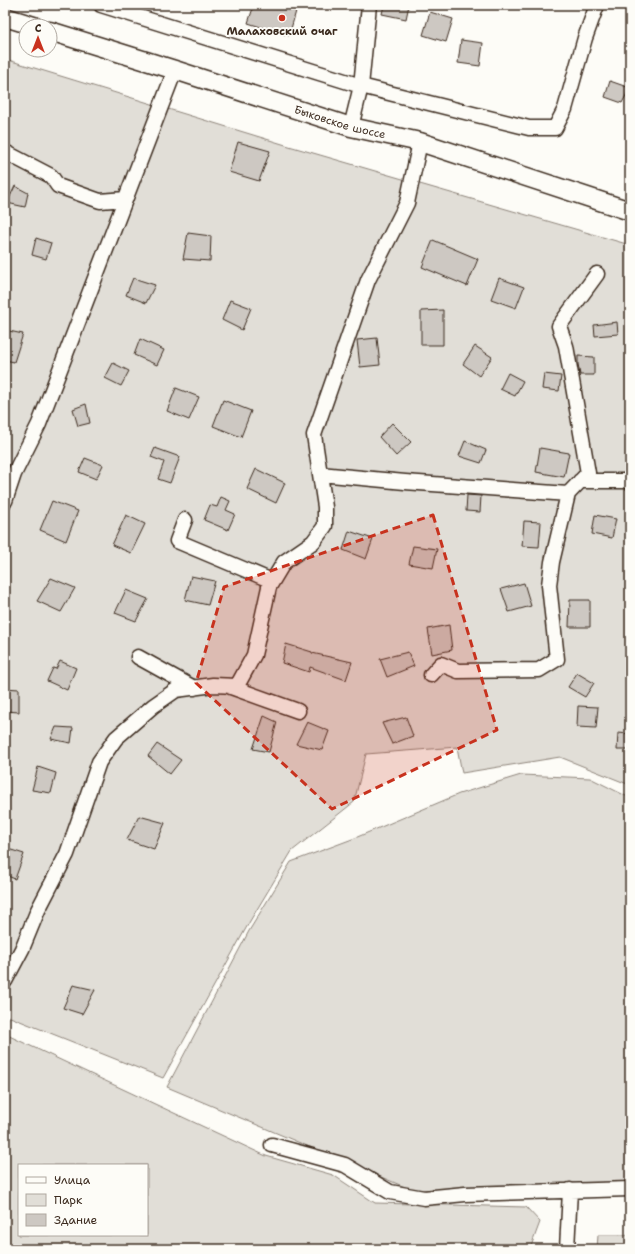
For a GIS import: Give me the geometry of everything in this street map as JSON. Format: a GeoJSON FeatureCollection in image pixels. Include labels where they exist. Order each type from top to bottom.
{"type":"FeatureCollection","features":[{"type":"Feature","properties":{"kind":"main road"},"geometry":{"type":"LineString","coordinates":[[5,17],[18,21]]}},
{"type":"Feature","properties":{"kind":"main road","name":"Быковское шоссе"},"geometry":{"type":"LineString","coordinates":[[58,33],[351,127],[420,142],[630,211]]}},
{"type":"Feature","properties":{"kind":"street"},"geometry":{"type":"LineString","coordinates":[[101,5],[361,86],[529,128],[555,128],[565,110],[585,38],[597,5]]}},
{"type":"Feature","properties":{"kind":"street"},"geometry":{"type":"LineString","coordinates":[[351,127],[361,86],[369,5]]}},
{"type":"Feature","properties":{"kind":"street"},"geometry":{"type":"LineString","coordinates":[[5,502],[14,474],[39,424],[175,70]]}},
{"type":"Feature","properties":{"kind":"street"},"geometry":{"type":"LineString","coordinates":[[5,980],[22,949],[38,910],[67,854],[99,762],[116,738],[153,706],[176,690],[213,685],[237,686],[254,655],[268,586],[284,562],[313,542],[325,526],[325,507],[314,436],[368,280],[407,203],[420,142]]}},
{"type":"Feature","properties":{"kind":"street"},"geometry":{"type":"LineString","coordinates":[[5,152],[51,176],[58,186],[100,201],[125,199]]}},
{"type":"Feature","properties":{"kind":"street"},"geometry":{"type":"LineString","coordinates":[[431,675],[441,664],[458,671],[539,670],[557,659],[549,585],[552,562],[568,494],[588,473],[566,346],[560,326],[596,274]]}},
{"type":"Feature","properties":{"kind":"street"},"geometry":{"type":"LineString","coordinates":[[320,474],[404,482],[568,494]]}},
{"type":"Feature","properties":{"kind":"street"},"geometry":{"type":"LineString","coordinates":[[580,481],[630,481]]}},
{"type":"Feature","properties":{"kind":"street"},"geometry":{"type":"LineString","coordinates":[[185,520],[177,541],[272,581]]}},
{"type":"Feature","properties":{"kind":"street"},"geometry":{"type":"LineString","coordinates":[[138,657],[194,688]]}},
{"type":"Feature","properties":{"kind":"street"},"geometry":{"type":"LineString","coordinates":[[228,686],[298,711]]}},
{"type":"Feature","properties":{"kind":"street"},"geometry":{"type":"LineString","coordinates":[[272,1145],[345,1165],[390,1192],[424,1198],[465,1194],[630,1189]]}},
{"type":"Feature","properties":{"kind":"street"},"geometry":{"type":"LineString","coordinates":[[567,1249],[570,1190]]}},
{"type":"Feature","properties":{"kind":"highlighted area"},"geometry":{"type":"Polygon","coordinates":[[[433,515],[497,730],[332,809],[196,683],[224,587],[433,515]]]}},
{"type":"Feature","properties":{"kind":"green space"},"geometry":{"type":"Polygon","coordinates":[[[5,59],[289,146],[630,245],[630,785],[560,757],[462,773],[457,747],[366,754],[354,802],[292,851],[250,921],[163,1078],[5,1015],[5,59]]]}},
{"type":"Feature","properties":{"kind":"green space"},"geometry":{"type":"Polygon","coordinates":[[[521,775],[590,778],[630,798],[630,1185],[412,1190],[167,1087],[249,931],[291,862],[355,838],[459,794],[521,775]]]}},
{"type":"Feature","properties":{"kind":"green space"},"geometry":{"type":"Polygon","coordinates":[[[5,1034],[266,1156],[333,1175],[375,1203],[526,1207],[540,1222],[530,1249],[5,1249],[5,1034]]]}},
{"type":"Feature","properties":{"kind":"green space"},"geometry":{"type":"Polygon","coordinates":[[[598,1235],[630,1235],[630,1249],[597,1249],[598,1235]]]}},
{"type":"Feature","properties":{"kind":"building"},"geometry":{"type":"Polygon","coordinates":[[[254,5],[276,5],[296,11],[289,36],[248,23],[254,5]]]}},
{"type":"Feature","properties":{"kind":"building"},"geometry":{"type":"Polygon","coordinates":[[[384,5],[409,5],[406,19],[382,14],[384,5]]]}},
{"type":"Feature","properties":{"kind":"building"},"geometry":{"type":"Polygon","coordinates":[[[430,12],[453,19],[446,42],[423,35],[430,12]]]}},
{"type":"Feature","properties":{"kind":"building"},"geometry":{"type":"Polygon","coordinates":[[[461,40],[483,43],[480,66],[458,63],[461,40]]]}},
{"type":"Feature","properties":{"kind":"building"},"geometry":{"type":"Polygon","coordinates":[[[610,81],[630,88],[622,103],[605,97],[610,81]]]}},
{"type":"Feature","properties":{"kind":"building"},"geometry":{"type":"Polygon","coordinates":[[[238,142],[270,151],[259,181],[229,172],[238,142]]]}},
{"type":"Feature","properties":{"kind":"building"},"geometry":{"type":"Polygon","coordinates":[[[15,186],[28,193],[25,207],[7,203],[15,186]]]}},
{"type":"Feature","properties":{"kind":"building"},"geometry":{"type":"Polygon","coordinates":[[[188,233],[211,236],[210,261],[183,259],[188,233]]]}},
{"type":"Feature","properties":{"kind":"building"},"geometry":{"type":"Polygon","coordinates":[[[36,238],[51,243],[46,259],[32,255],[36,238]]]}},
{"type":"Feature","properties":{"kind":"building"},"geometry":{"type":"Polygon","coordinates":[[[433,240],[478,259],[467,286],[422,267],[433,240]]]}},
{"type":"Feature","properties":{"kind":"building"},"geometry":{"type":"Polygon","coordinates":[[[133,278],[155,285],[146,303],[126,295],[133,278]]]}},
{"type":"Feature","properties":{"kind":"building"},"geometry":{"type":"Polygon","coordinates":[[[499,278],[524,287],[516,308],[491,299],[499,278]]]}},
{"type":"Feature","properties":{"kind":"building"},"geometry":{"type":"Polygon","coordinates":[[[230,300],[251,308],[242,330],[222,320],[230,300]]]}},
{"type":"Feature","properties":{"kind":"building"},"geometry":{"type":"Polygon","coordinates":[[[443,310],[443,345],[421,345],[421,311],[443,310]]]}},
{"type":"Feature","properties":{"kind":"building"},"geometry":{"type":"Polygon","coordinates":[[[617,322],[618,334],[595,336],[594,325],[617,322]]]}},
{"type":"Feature","properties":{"kind":"building"},"geometry":{"type":"Polygon","coordinates":[[[9,331],[23,334],[14,362],[5,360],[5,344],[9,331]]]}},
{"type":"Feature","properties":{"kind":"building"},"geometry":{"type":"Polygon","coordinates":[[[377,338],[380,365],[360,367],[357,340],[377,338]]]}},
{"type":"Feature","properties":{"kind":"building"},"geometry":{"type":"Polygon","coordinates":[[[140,339],[164,350],[157,365],[134,355],[140,339]]]}},
{"type":"Feature","properties":{"kind":"building"},"geometry":{"type":"Polygon","coordinates":[[[475,346],[492,357],[479,376],[463,364],[475,346]]]}},
{"type":"Feature","properties":{"kind":"building"},"geometry":{"type":"Polygon","coordinates":[[[578,356],[594,357],[594,375],[580,375],[578,356]]]}},
{"type":"Feature","properties":{"kind":"building"},"geometry":{"type":"Polygon","coordinates":[[[113,363],[129,371],[121,386],[105,378],[113,363]]]}},
{"type":"Feature","properties":{"kind":"building"},"geometry":{"type":"Polygon","coordinates":[[[508,373],[523,381],[515,396],[500,389],[508,373]]]}},
{"type":"Feature","properties":{"kind":"building"},"geometry":{"type":"Polygon","coordinates":[[[544,374],[561,376],[559,391],[542,389],[544,374]]]}},
{"type":"Feature","properties":{"kind":"building"},"geometry":{"type":"Polygon","coordinates":[[[176,388],[199,397],[189,420],[167,411],[176,388]]]}},
{"type":"Feature","properties":{"kind":"building"},"geometry":{"type":"Polygon","coordinates":[[[223,400],[251,411],[241,437],[213,426],[223,400]]]}},
{"type":"Feature","properties":{"kind":"building"},"geometry":{"type":"Polygon","coordinates":[[[86,404],[90,423],[78,426],[73,409],[86,404]]]}},
{"type":"Feature","properties":{"kind":"building"},"geometry":{"type":"Polygon","coordinates":[[[392,423],[411,442],[396,456],[379,437],[392,423]]]}},
{"type":"Feature","properties":{"kind":"building"},"geometry":{"type":"Polygon","coordinates":[[[465,441],[486,450],[481,463],[459,456],[465,441]]]}},
{"type":"Feature","properties":{"kind":"building"},"geometry":{"type":"Polygon","coordinates":[[[155,448],[180,457],[170,483],[158,479],[164,462],[151,457],[155,448]]]}},
{"type":"Feature","properties":{"kind":"building"},"geometry":{"type":"Polygon","coordinates":[[[540,448],[569,453],[564,477],[536,472],[540,448]]]}},
{"type":"Feature","properties":{"kind":"building"},"geometry":{"type":"Polygon","coordinates":[[[85,458],[103,465],[96,479],[79,472],[85,458]]]}},
{"type":"Feature","properties":{"kind":"building"},"geometry":{"type":"Polygon","coordinates":[[[256,469],[285,483],[276,503],[247,489],[256,469]]]}},
{"type":"Feature","properties":{"kind":"building"},"geometry":{"type":"Polygon","coordinates":[[[467,495],[481,496],[480,512],[466,511],[467,495]]]}},
{"type":"Feature","properties":{"kind":"building"},"geometry":{"type":"Polygon","coordinates":[[[221,497],[230,501],[226,510],[235,514],[228,530],[204,520],[210,505],[217,507],[221,497]]]}},
{"type":"Feature","properties":{"kind":"building"},"geometry":{"type":"Polygon","coordinates":[[[52,501],[78,511],[66,541],[40,530],[52,501]]]}},
{"type":"Feature","properties":{"kind":"building"},"geometry":{"type":"Polygon","coordinates":[[[126,515],[145,524],[131,553],[112,545],[126,515]]]}},
{"type":"Feature","properties":{"kind":"building"},"geometry":{"type":"Polygon","coordinates":[[[595,515],[616,519],[612,538],[592,534],[595,515]]]}},
{"type":"Feature","properties":{"kind":"building"},"geometry":{"type":"Polygon","coordinates":[[[524,521],[541,522],[539,547],[522,546],[524,521]]]}},
{"type":"Feature","properties":{"kind":"building"},"geometry":{"type":"Polygon","coordinates":[[[349,531],[373,539],[366,559],[343,550],[349,531]]]}},
{"type":"Feature","properties":{"kind":"building"},"geometry":{"type":"Polygon","coordinates":[[[413,546],[437,549],[433,568],[409,564],[413,546]]]}},
{"type":"Feature","properties":{"kind":"building"},"geometry":{"type":"Polygon","coordinates":[[[191,576],[215,581],[208,605],[185,600],[191,576]]]}},
{"type":"Feature","properties":{"kind":"building"},"geometry":{"type":"Polygon","coordinates":[[[51,578],[75,588],[61,612],[37,601],[51,578]]]}},
{"type":"Feature","properties":{"kind":"building"},"geometry":{"type":"Polygon","coordinates":[[[524,583],[531,606],[509,612],[501,589],[524,583]]]}},
{"type":"Feature","properties":{"kind":"building"},"geometry":{"type":"Polygon","coordinates":[[[126,590],[148,599],[136,621],[115,613],[126,590]]]}},
{"type":"Feature","properties":{"kind":"building"},"geometry":{"type":"Polygon","coordinates":[[[570,600],[590,600],[590,627],[569,627],[570,600]]]}},
{"type":"Feature","properties":{"kind":"building"},"geometry":{"type":"Polygon","coordinates":[[[449,625],[452,650],[432,654],[428,629],[449,625]]]}},
{"type":"Feature","properties":{"kind":"building"},"geometry":{"type":"Polygon","coordinates":[[[286,644],[312,653],[352,662],[346,680],[310,667],[309,672],[282,663],[286,644]]]}},
{"type":"Feature","properties":{"kind":"building"},"geometry":{"type":"Polygon","coordinates":[[[408,652],[414,666],[387,677],[380,659],[408,652]]]}},
{"type":"Feature","properties":{"kind":"building"},"geometry":{"type":"Polygon","coordinates":[[[60,661],[76,668],[67,690],[47,681],[53,668],[56,669],[60,661]]]}},
{"type":"Feature","properties":{"kind":"building"},"geometry":{"type":"Polygon","coordinates":[[[577,673],[594,683],[585,697],[568,687],[577,673]]]}},
{"type":"Feature","properties":{"kind":"building"},"geometry":{"type":"Polygon","coordinates":[[[5,688],[19,689],[19,712],[5,711],[5,688]]]}},
{"type":"Feature","properties":{"kind":"building"},"geometry":{"type":"Polygon","coordinates":[[[578,706],[598,707],[596,728],[577,727],[578,706]]]}},
{"type":"Feature","properties":{"kind":"building"},"geometry":{"type":"Polygon","coordinates":[[[264,716],[277,722],[269,752],[253,749],[264,716]]]}},
{"type":"Feature","properties":{"kind":"building"},"geometry":{"type":"Polygon","coordinates":[[[406,717],[413,736],[392,744],[382,723],[406,717]]]}},
{"type":"Feature","properties":{"kind":"building"},"geometry":{"type":"Polygon","coordinates":[[[307,722],[329,731],[322,750],[296,744],[307,722]]]}},
{"type":"Feature","properties":{"kind":"building"},"geometry":{"type":"Polygon","coordinates":[[[56,727],[73,728],[71,743],[51,739],[56,727]]]}},
{"type":"Feature","properties":{"kind":"building"},"geometry":{"type":"Polygon","coordinates":[[[618,733],[630,734],[630,750],[617,750],[618,733]]]}},
{"type":"Feature","properties":{"kind":"building"},"geometry":{"type":"Polygon","coordinates":[[[157,744],[181,760],[170,774],[148,756],[157,744]]]}},
{"type":"Feature","properties":{"kind":"building"},"geometry":{"type":"Polygon","coordinates":[[[38,767],[56,773],[51,793],[32,790],[38,767]]]}},
{"type":"Feature","properties":{"kind":"building"},"geometry":{"type":"Polygon","coordinates":[[[139,816],[165,823],[154,849],[127,840],[139,816]]]}},
{"type":"Feature","properties":{"kind":"building"},"geometry":{"type":"Polygon","coordinates":[[[5,848],[24,854],[15,879],[5,875],[5,848]]]}},
{"type":"Feature","properties":{"kind":"building"},"geometry":{"type":"Polygon","coordinates":[[[73,985],[95,990],[82,1014],[63,1008],[73,985]]]}},
{"type":"Feature","properties":{"kind":"place","name":"Малаховский очаг"},"geometry":{"type":"Point","coordinates":[282,18]}}]}
